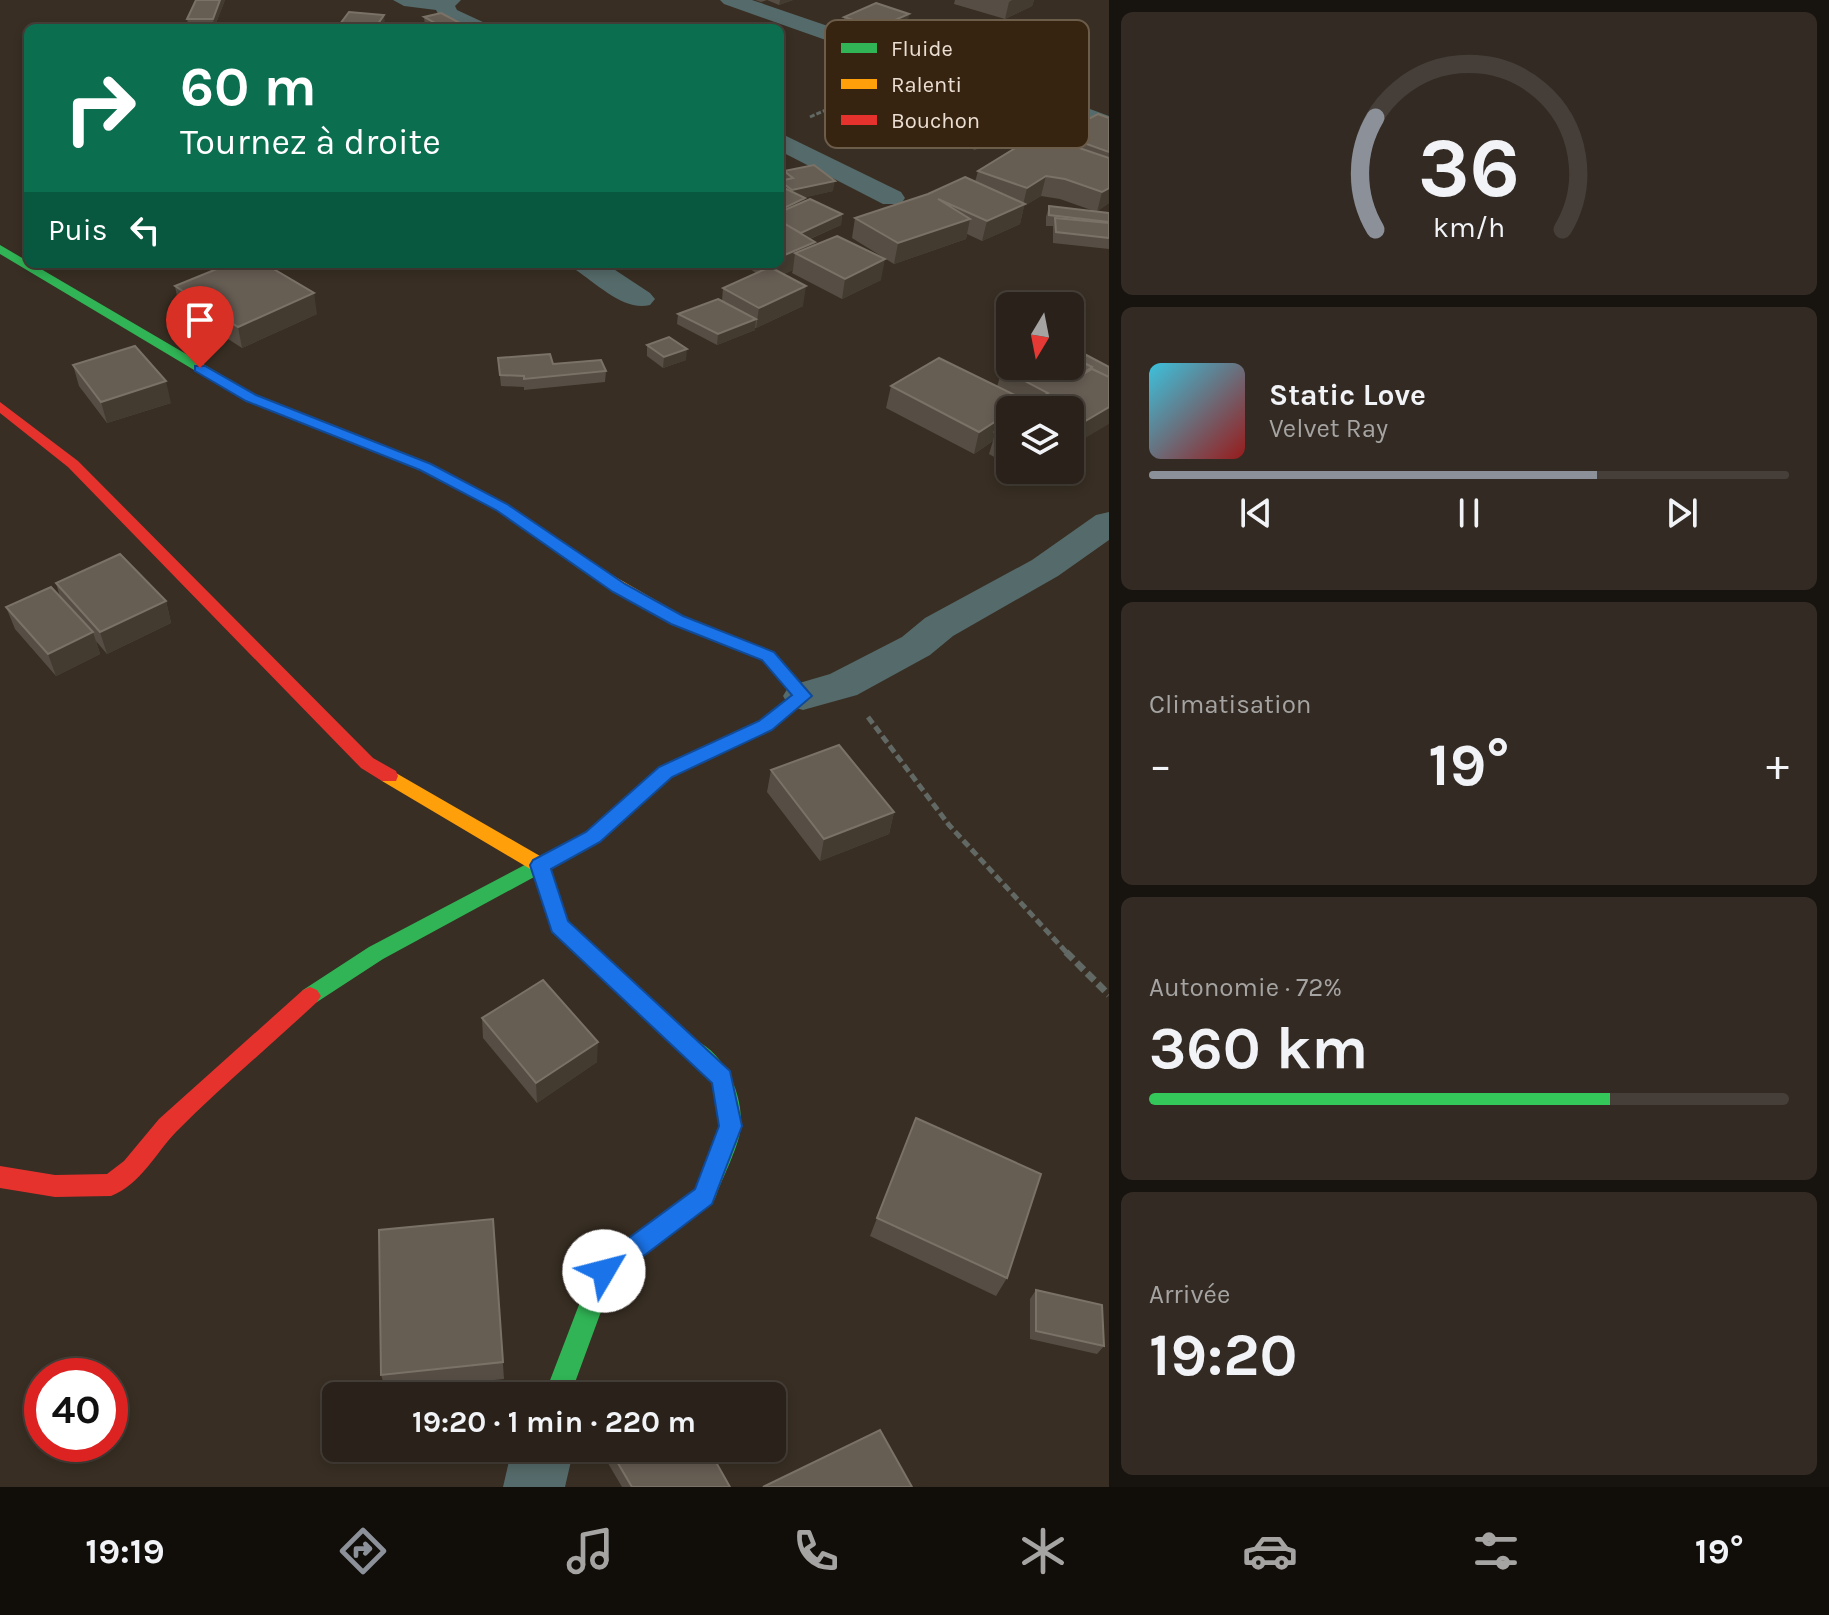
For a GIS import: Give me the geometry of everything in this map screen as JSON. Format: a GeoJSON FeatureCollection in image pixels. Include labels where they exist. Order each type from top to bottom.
{"type":"FeatureCollection","features":[{"type":"Feature","properties":{"kind":"street"},"geometry":{"type":"LineString","coordinates":[[404,0],[447,2],[448,14],[469,24]]}},
{"type":"Feature","properties":{"kind":"street"},"geometry":{"type":"LineString","coordinates":[[731,0],[825,32]]}},
{"type":"Feature","properties":{"kind":"street"},"geometry":{"type":"LineString","coordinates":[[1089,117],[1109,125]]}},
{"type":"Feature","properties":{"kind":"street"},"geometry":{"type":"LineString","coordinates":[[784,143],[892,198]]}},
{"type":"Feature","properties":{"kind":"street"},"geometry":{"type":"LineString","coordinates":[[0,249],[24,263]]}},
{"type":"Feature","properties":{"kind":"street"},"geometry":{"type":"LineString","coordinates":[[32,268],[251,398],[426,467],[501,507],[619,588],[677,620],[768,656],[803,696]]}},
{"type":"Feature","properties":{"kind":"street"},"geometry":{"type":"LineString","coordinates":[[592,268],[640,299]]}},
{"type":"Feature","properties":{"kind":"street"},"geometry":{"type":"LineString","coordinates":[[0,406],[73,464],[367,763],[540,865],[559,926],[722,1078],[730,1126],[704,1196],[604,1271],[562,1382]]}},
{"type":"Feature","properties":{"kind":"street"},"geometry":{"type":"LineString","coordinates":[[0,1177],[55,1186],[111,1185],[132,1169],[167,1126],[301,1002],[376,953],[593,837],[665,772],[766,725],[803,696],[843,685],[916,646],[939,627],[1045,568],[1109,523]]}},
{"type":"Feature","properties":{"kind":"street"},"geometry":{"type":"LineString","coordinates":[[534,1487],[540,1462]]}},
{"type":"Feature","properties":{"kind":"path"},"geometry":{"type":"LineString","coordinates":[[803,120],[825,110]]}},
{"type":"Feature","properties":{"kind":"path"},"geometry":{"type":"LineString","coordinates":[[843,685],[949,825],[1081,970],[1109,995]]}},
{"type":"Feature","properties":{"kind":"building"},"geometry":{"type":"Polygon","coordinates":[[[196,0],[220,0],[213,19],[187,19],[196,0]]]}},
{"type":"Feature","properties":{"kind":"building"},"geometry":{"type":"Polygon","coordinates":[[[876,3],[909,14],[895,20],[853,20],[844,17],[876,3]]]}},
{"type":"Feature","properties":{"kind":"building"},"geometry":{"type":"Polygon","coordinates":[[[349,12],[384,15],[378,24],[340,24],[349,12]]]}},
{"type":"Feature","properties":{"kind":"building"},"geometry":{"type":"Polygon","coordinates":[[[441,13],[460,23],[437,24],[424,17],[441,13]]]}},
{"type":"Feature","properties":{"kind":"building"},"geometry":{"type":"Polygon","coordinates":[[[1098,114],[1109,118],[1109,152],[1089,145],[1089,119],[1098,114]]]}},
{"type":"Feature","properties":{"kind":"building"},"geometry":{"type":"Polygon","coordinates":[[[1015,148],[1079,148],[1109,158],[1109,188],[1102,192],[1046,176],[1027,188],[978,171],[1015,148]]]}},
{"type":"Feature","properties":{"kind":"building"},"geometry":{"type":"Polygon","coordinates":[[[814,165],[835,181],[792,190],[784,184],[784,180],[793,178],[784,171],[814,165]]]}},
{"type":"Feature","properties":{"kind":"building"},"geometry":{"type":"Polygon","coordinates":[[[965,177],[1025,204],[987,221],[938,199],[970,219],[898,243],[855,218],[928,194],[965,177]]]}},
{"type":"Feature","properties":{"kind":"building"},"geometry":{"type":"Polygon","coordinates":[[[784,188],[805,198],[784,208],[784,188]]]}},
{"type":"Feature","properties":{"kind":"building"},"geometry":{"type":"Polygon","coordinates":[[[810,199],[842,214],[801,233],[784,223],[784,210],[810,199]]]}},
{"type":"Feature","properties":{"kind":"building"},"geometry":{"type":"Polygon","coordinates":[[[1049,206],[1109,213],[1109,222],[1049,215],[1049,206]]]}},
{"type":"Feature","properties":{"kind":"building"},"geometry":{"type":"Polygon","coordinates":[[[1055,218],[1109,223],[1109,238],[1056,232],[1055,218]]]}},
{"type":"Feature","properties":{"kind":"building"},"geometry":{"type":"Polygon","coordinates":[[[784,223],[815,242],[784,255],[784,223]]]}},
{"type":"Feature","properties":{"kind":"building"},"geometry":{"type":"Polygon","coordinates":[[[837,236],[885,259],[845,279],[795,253],[837,236]]]}},
{"type":"Feature","properties":{"kind":"building"},"geometry":{"type":"Polygon","coordinates":[[[219,268],[272,268],[314,293],[238,327],[175,286],[219,268]]]}},
{"type":"Feature","properties":{"kind":"building"},"geometry":{"type":"Polygon","coordinates":[[[768,268],[806,286],[759,308],[723,288],[768,268]]]}},
{"type":"Feature","properties":{"kind":"building"},"geometry":{"type":"Polygon","coordinates":[[[718,299],[756,319],[718,334],[678,314],[718,299]]]}},
{"type":"Feature","properties":{"kind":"building"},"geometry":{"type":"Polygon","coordinates":[[[669,337],[687,349],[664,357],[647,345],[669,337]]]}},
{"type":"Feature","properties":{"kind":"building"},"geometry":{"type":"Polygon","coordinates":[[[135,346],[166,381],[101,402],[73,365],[135,346]]]}},
{"type":"Feature","properties":{"kind":"building"},"geometry":{"type":"Polygon","coordinates":[[[550,354],[553,364],[601,360],[606,371],[524,379],[524,376],[500,375],[498,358],[550,354]]]}},
{"type":"Feature","properties":{"kind":"building"},"geometry":{"type":"Polygon","coordinates":[[[1084,354],[1109,367],[1109,377],[1091,370],[1092,367],[1084,363],[1084,354]]]}},
{"type":"Feature","properties":{"kind":"building"},"geometry":{"type":"Polygon","coordinates":[[[939,358],[1017,396],[996,396],[996,421],[979,432],[891,386],[939,358]]]}},
{"type":"Feature","properties":{"kind":"building"},"geometry":{"type":"Polygon","coordinates":[[[1092,369],[1109,377],[1109,407],[1084,422],[1084,396],[1044,396],[1048,393],[1023,380],[1084,380],[1084,374],[1092,369]]]}},
{"type":"Feature","properties":{"kind":"building"},"geometry":{"type":"Polygon","coordinates":[[[120,554],[166,601],[100,632],[56,583],[120,554]]]}},
{"type":"Feature","properties":{"kind":"building"},"geometry":{"type":"Polygon","coordinates":[[[51,587],[93,632],[48,654],[6,607],[51,587]]]}},
{"type":"Feature","properties":{"kind":"building"},"geometry":{"type":"Polygon","coordinates":[[[839,745],[894,812],[824,839],[771,770],[839,745]]]}},
{"type":"Feature","properties":{"kind":"building"},"geometry":{"type":"Polygon","coordinates":[[[543,980],[598,1042],[536,1083],[482,1018],[543,980]]]}},
{"type":"Feature","properties":{"kind":"building"},"geometry":{"type":"Polygon","coordinates":[[[916,1118],[1041,1174],[1007,1278],[877,1218],[916,1118]]]}},
{"type":"Feature","properties":{"kind":"building"},"geometry":{"type":"Polygon","coordinates":[[[493,1219],[503,1362],[381,1375],[379,1230],[493,1219]]]}},
{"type":"Feature","properties":{"kind":"building"},"geometry":{"type":"Polygon","coordinates":[[[1036,1290],[1102,1305],[1104,1346],[1036,1331],[1036,1290]]]}},
{"type":"Feature","properties":{"kind":"building"},"geometry":{"type":"Polygon","coordinates":[[[880,1430],[912,1487],[763,1487],[880,1430]]]}},
{"type":"Feature","properties":{"kind":"building"},"geometry":{"type":"Polygon","coordinates":[[[617,1462],[716,1462],[730,1487],[632,1487],[617,1462]]]}},
{"type":"Feature","properties":{"kind":"traffic: fast"},"geometry":{"type":"LineString","coordinates":[[0,249],[24,263]]}},
{"type":"Feature","properties":{"kind":"traffic: fast"},"geometry":{"type":"LineString","coordinates":[[32,268],[251,398],[426,467],[501,507],[581,562]]}},
{"type":"Feature","properties":{"kind":"traffic: fast"},"geometry":{"type":"LineString","coordinates":[[310,996],[376,953],[597,834]]}},
{"type":"Feature","properties":{"kind":"traffic: fast"},"geometry":{"type":"LineString","coordinates":[[562,1382],[604,1271],[704,1196],[730,1126],[722,1078],[689,1047]]}},
{"type":"Feature","properties":{"kind":"traffic: slow"},"geometry":{"type":"LineString","coordinates":[[581,562],[619,588],[677,620],[768,656],[803,696],[766,725],[665,772],[597,834]]}},
{"type":"Feature","properties":{"kind":"traffic: slow"},"geometry":{"type":"LineString","coordinates":[[389,776],[540,865],[559,926],[689,1047]]}},
{"type":"Feature","properties":{"kind":"traffic: jam"},"geometry":{"type":"LineString","coordinates":[[0,406],[73,464],[367,763],[389,776]]}},
{"type":"Feature","properties":{"kind":"traffic: jam"},"geometry":{"type":"LineString","coordinates":[[0,1177],[55,1186],[111,1185],[132,1169],[167,1126],[310,996]]}},
{"type":"Feature","properties":{"kind":"route"},"geometry":{"type":"LineString","coordinates":[[200,368],[251,398],[426,467],[501,507],[619,588],[677,620],[768,656],[803,696],[766,725],[665,772],[593,837],[540,865],[559,926],[722,1078],[730,1126],[704,1196],[604,1271]]}}]}
